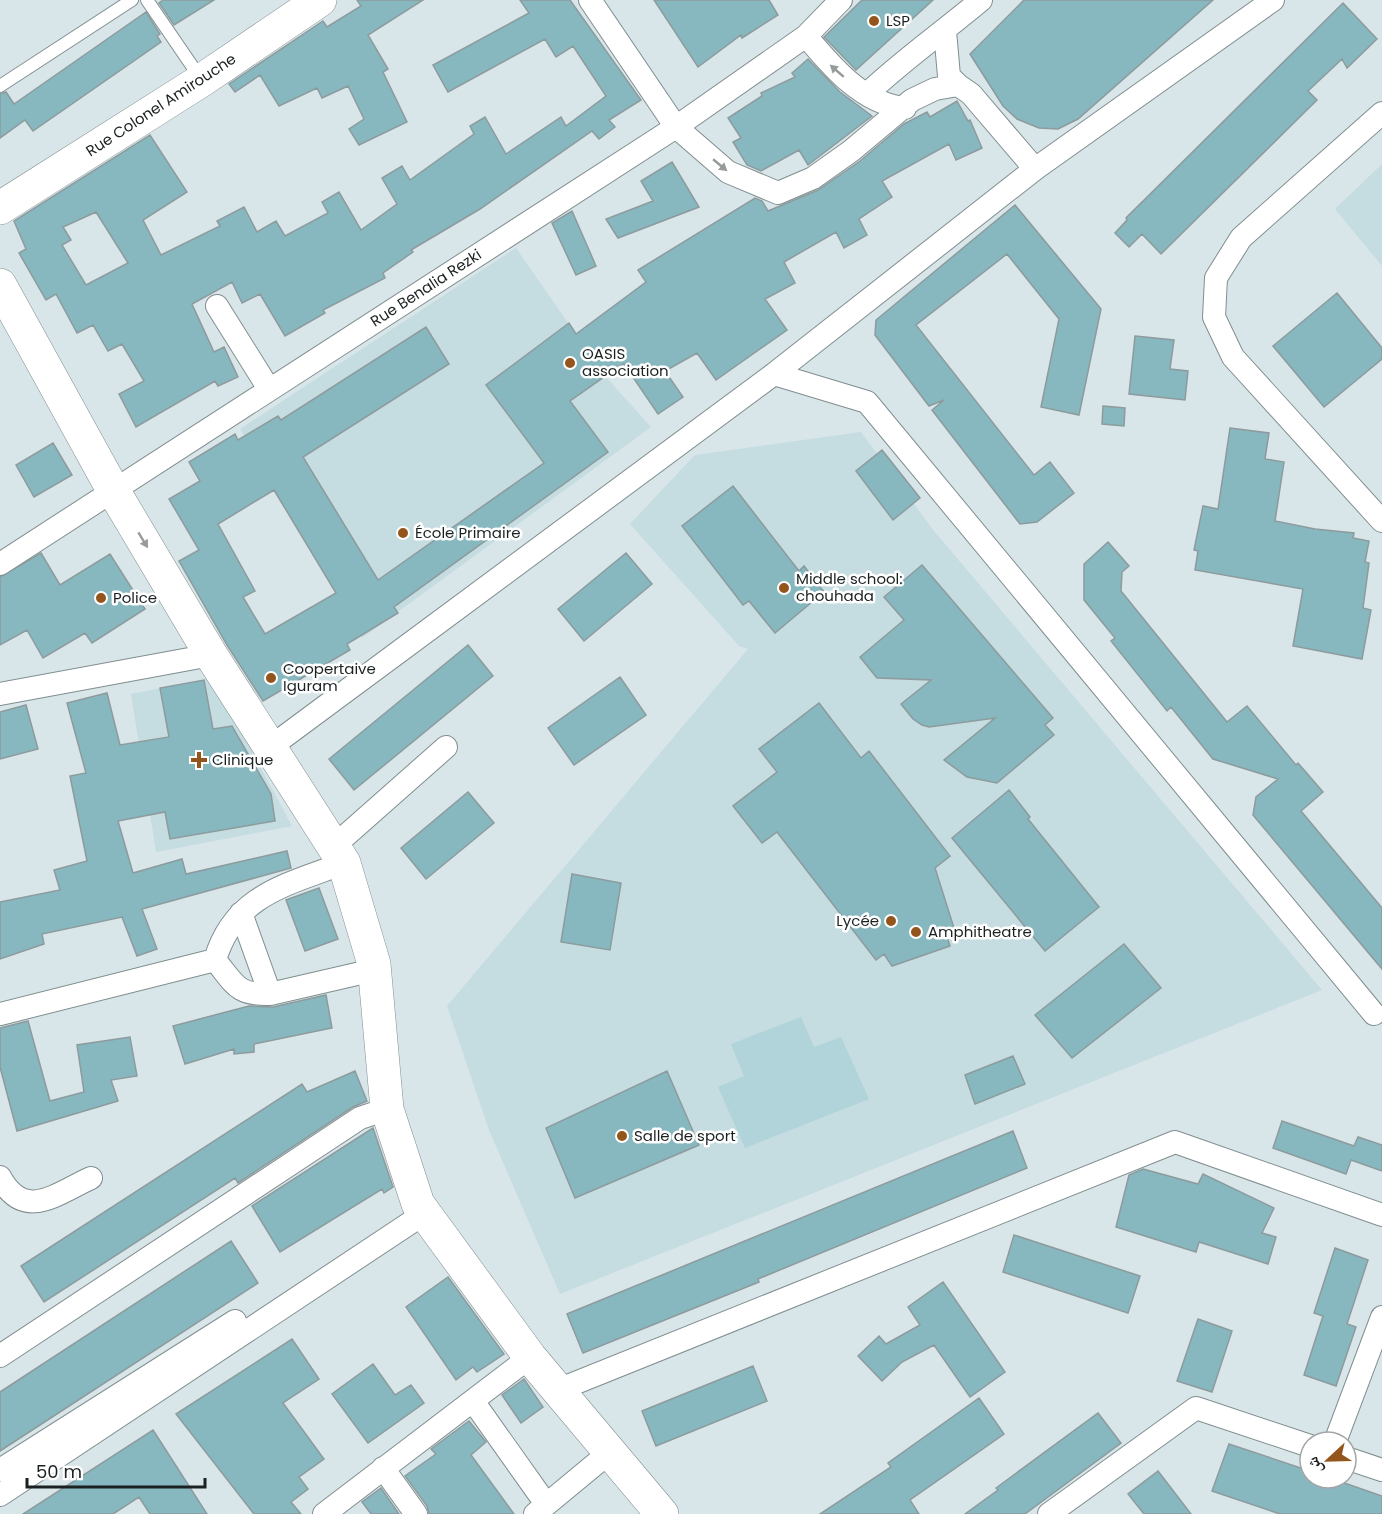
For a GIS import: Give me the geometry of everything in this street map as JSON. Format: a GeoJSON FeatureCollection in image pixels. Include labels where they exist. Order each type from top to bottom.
{"type":"FeatureCollection","features":[{"type":"Feature","properties":{"kind":"main road","name":"Rue Colonel Amirouche"},"geometry":{"type":"LineString","coordinates":[[0,208],[202,80],[320,0]]}},
{"type":"Feature","properties":{"kind":"main road"},"geometry":{"type":"LineString","coordinates":[[0,285],[113,489],[269,748],[339,854],[374,970],[387,1108],[422,1209],[530,1357],[662,1514]]}},
{"type":"Feature","properties":{"kind":"street"},"geometry":{"type":"LineString","coordinates":[[590,0],[676,127],[728,172],[778,193],[813,178],[905,108],[912,100],[935,89],[958,85]]}},
{"type":"Feature","properties":{"kind":"street","name":"Rue Benalia Rezki"},"geometry":{"type":"LineString","coordinates":[[0,564],[676,127],[806,36],[841,0]]}},
{"type":"Feature","properties":{"kind":"street"},"geometry":{"type":"LineString","coordinates":[[867,94],[890,71],[981,0]]}},
{"type":"Feature","properties":{"kind":"street"},"geometry":{"type":"LineString","coordinates":[[269,748],[774,374],[1035,169],[1273,0]]}},
{"type":"Feature","properties":{"kind":"street"},"geometry":{"type":"LineString","coordinates":[[806,36],[835,70],[867,94],[883,104],[905,108]]}},
{"type":"Feature","properties":{"kind":"street"},"geometry":{"type":"LineString","coordinates":[[936,37],[949,76],[971,94],[1035,169]]}},
{"type":"Feature","properties":{"kind":"street"},"geometry":{"type":"LineString","coordinates":[[1382,113],[1241,238],[1216,278],[1214,317],[1233,357],[1382,521]]}},
{"type":"Feature","properties":{"kind":"street"},"geometry":{"type":"LineString","coordinates":[[217,306],[269,389]]}},
{"type":"Feature","properties":{"kind":"street"},"geometry":{"type":"LineString","coordinates":[[774,374],[867,402],[1374,1014]]}},
{"type":"Feature","properties":{"kind":"street"},"geometry":{"type":"LineString","coordinates":[[0,694],[212,655]]}},
{"type":"Feature","properties":{"kind":"street"},"geometry":{"type":"LineString","coordinates":[[215,960],[221,939],[256,898],[339,854],[446,747]]}},
{"type":"Feature","properties":{"kind":"street"},"geometry":{"type":"LineString","coordinates":[[241,913],[270,994]]}},
{"type":"Feature","properties":{"kind":"street"},"geometry":{"type":"LineString","coordinates":[[215,960],[241,991],[250,995],[270,994],[374,970]]}},
{"type":"Feature","properties":{"kind":"street"},"geometry":{"type":"LineString","coordinates":[[0,1014],[215,960]]}},
{"type":"Feature","properties":{"kind":"street"},"geometry":{"type":"LineString","coordinates":[[0,1356],[360,1118],[387,1108]]}},
{"type":"Feature","properties":{"kind":"street"},"geometry":{"type":"LineString","coordinates":[[558,1390],[1175,1142],[1382,1215]]}},
{"type":"Feature","properties":{"kind":"street"},"geometry":{"type":"LineString","coordinates":[[0,1177],[6,1188],[18,1199],[34,1203],[91,1178]]}},
{"type":"Feature","properties":{"kind":"street"},"geometry":{"type":"LineString","coordinates":[[0,1470],[422,1209]]}},
{"type":"Feature","properties":{"kind":"street"},"geometry":{"type":"LineString","coordinates":[[0,1495],[422,1209]]}},
{"type":"Feature","properties":{"kind":"street"},"geometry":{"type":"LineString","coordinates":[[1340,1430],[1382,1317]]}},
{"type":"Feature","properties":{"kind":"street"},"geometry":{"type":"LineString","coordinates":[[324,1514],[530,1357]]}},
{"type":"Feature","properties":{"kind":"street"},"geometry":{"type":"LineString","coordinates":[[473,1401],[540,1509],[610,1452]]}},
{"type":"Feature","properties":{"kind":"street"},"geometry":{"type":"LineString","coordinates":[[1049,1514],[1196,1408],[1298,1442]]}},
{"type":"Feature","properties":{"kind":"street"},"geometry":{"type":"LineString","coordinates":[[1358,1462],[1382,1470]]}},
{"type":"Feature","properties":{"kind":"street"},"geometry":{"type":"LineString","coordinates":[[384,1468],[416,1514]]}},
{"type":"Feature","properties":{"kind":"lane"},"geometry":{"type":"LineString","coordinates":[[0,86],[132,0]]}},
{"type":"Feature","properties":{"kind":"lane"},"geometry":{"type":"LineString","coordinates":[[147,0],[202,80]]}},
{"type":"Feature","properties":{"kind":"shaded area"},"geometry":{"type":"Polygon","coordinates":[[[1382,164],[1382,266],[1335,209],[1382,164]]]}},
{"type":"Feature","properties":{"kind":"shaded area","name":"École Primaire"},"geometry":{"type":"Polygon","coordinates":[[[516,248],[605,376],[651,427],[362,638],[240,429],[516,248]]]}},
{"type":"Feature","properties":{"kind":"shaded area","name":"Lycée"},"geometry":{"type":"Polygon","coordinates":[[[861,432],[934,531],[1322,990],[560,1294],[489,1130],[447,1006],[748,649],[739,646],[630,524],[695,455],[861,432]]]}},
{"type":"Feature","properties":{"kind":"shaded area","name":"Clinique"},"geometry":{"type":"Polygon","coordinates":[[[211,675],[292,826],[156,852],[131,694],[203,680],[211,675]]]}},
{"type":"Feature","properties":{"kind":"shaded area"},"geometry":{"type":"Polygon","coordinates":[[[801,1017],[814,1047],[841,1037],[869,1099],[745,1148],[718,1087],[744,1076],[731,1044],[801,1017]]]}},
{"type":"Feature","properties":{"kind":"building"},"geometry":{"type":"Polygon","coordinates":[[[163,0],[214,0],[174,25],[159,3],[163,0]]]}},
{"type":"Feature","properties":{"kind":"building"},"geometry":{"type":"Polygon","coordinates":[[[357,0],[423,0],[368,35],[388,69],[383,72],[407,122],[359,145],[349,129],[364,119],[348,86],[322,98],[317,88],[279,106],[260,75],[235,92],[229,84],[323,21],[327,27],[361,6],[357,0]]]}},
{"type":"Feature","properties":{"kind":"building"},"geometry":{"type":"Polygon","coordinates":[[[520,0],[570,0],[641,100],[609,120],[615,127],[599,139],[592,131],[480,209],[411,250],[413,252],[383,273],[385,278],[323,310],[325,313],[285,336],[260,294],[242,303],[232,282],[192,304],[214,352],[224,347],[238,377],[218,386],[215,381],[136,427],[119,394],[144,381],[122,344],[108,351],[93,325],[77,333],[56,294],[46,300],[19,253],[26,249],[14,221],[150,135],[187,192],[143,220],[161,255],[220,226],[217,221],[244,207],[257,232],[276,221],[285,236],[328,213],[322,202],[339,192],[361,230],[397,204],[382,178],[402,166],[410,180],[474,134],[470,126],[485,117],[506,154],[561,117],[566,126],[606,96],[573,46],[556,57],[545,39],[448,92],[433,65],[529,13],[520,0]],[[96,212],[63,227],[71,240],[62,245],[86,285],[128,263],[96,212]]]}},
{"type":"Feature","properties":{"kind":"building"},"geometry":{"type":"Polygon","coordinates":[[[654,0],[769,0],[778,15],[742,38],[741,35],[698,67],[654,0]]]}},
{"type":"Feature","properties":{"kind":"building","name":"LSP"},"geometry":{"type":"Polygon","coordinates":[[[862,0],[933,0],[856,70],[824,37],[862,0]]]}},
{"type":"Feature","properties":{"kind":"building"},"geometry":{"type":"Polygon","coordinates":[[[1024,0],[1213,0],[1078,119],[1058,129],[1039,128],[1017,119],[1003,106],[970,54],[1024,0]]]}},
{"type":"Feature","properties":{"kind":"building"},"geometry":{"type":"Polygon","coordinates":[[[1343,3],[1377,39],[1347,68],[1342,59],[1308,91],[1317,100],[1161,254],[1142,234],[1129,247],[1115,233],[1127,220],[1126,218],[1343,3]]]}},
{"type":"Feature","properties":{"kind":"building"},"geometry":{"type":"Polygon","coordinates":[[[146,12],[160,34],[157,36],[161,42],[33,131],[25,120],[0,138],[0,94],[6,92],[14,104],[146,12]]]}},
{"type":"Feature","properties":{"kind":"building"},"geometry":{"type":"Polygon","coordinates":[[[808,59],[840,92],[872,116],[808,165],[799,150],[761,171],[747,165],[733,142],[741,138],[728,118],[762,96],[761,93],[795,77],[792,73],[808,59]]]}},
{"type":"Feature","properties":{"kind":"building"},"geometry":{"type":"Polygon","coordinates":[[[957,101],[968,121],[970,120],[982,148],[956,160],[949,144],[882,181],[892,197],[859,219],[867,235],[844,248],[836,232],[784,262],[795,283],[765,299],[787,330],[716,380],[697,353],[665,371],[683,397],[658,414],[624,364],[570,401],[608,452],[394,607],[398,613],[347,644],[350,650],[263,701],[227,645],[179,561],[199,550],[169,499],[200,481],[189,462],[235,434],[238,440],[278,416],[281,420],[426,327],[449,364],[303,457],[378,580],[544,463],[486,385],[569,323],[576,334],[646,282],[638,270],[755,198],[762,201],[768,211],[818,190],[860,161],[904,124],[927,112],[930,117],[957,101]],[[274,490],[218,524],[255,591],[243,597],[265,634],[336,593],[274,490]]]}},
{"type":"Feature","properties":{"kind":"building"},"geometry":{"type":"Polygon","coordinates":[[[672,162],[699,207],[618,238],[606,219],[653,201],[641,181],[672,162]]]}},
{"type":"Feature","properties":{"kind":"building"},"geometry":{"type":"Polygon","coordinates":[[[1015,205],[1101,309],[1079,415],[1041,407],[1059,319],[1007,254],[916,325],[1034,475],[1050,462],[1074,493],[1037,522],[1020,524],[932,410],[944,400],[929,406],[875,335],[876,320],[1015,205]]]}},
{"type":"Feature","properties":{"kind":"building"},"geometry":{"type":"Polygon","coordinates":[[[572,211],[596,266],[576,275],[552,223],[572,211]]]}},
{"type":"Feature","properties":{"kind":"building"},"geometry":{"type":"Polygon","coordinates":[[[1337,293],[1382,348],[1382,359],[1324,407],[1273,346],[1337,293]]]}},
{"type":"Feature","properties":{"kind":"building"},"geometry":{"type":"Polygon","coordinates":[[[1135,336],[1174,340],[1170,369],[1188,371],[1185,400],[1129,394],[1135,336]]]}},
{"type":"Feature","properties":{"kind":"building"},"geometry":{"type":"Polygon","coordinates":[[[1103,406],[1125,408],[1124,426],[1102,424],[1103,406]]]}},
{"type":"Feature","properties":{"kind":"building"},"geometry":{"type":"Polygon","coordinates":[[[1230,428],[1269,433],[1265,459],[1284,462],[1275,521],[1315,529],[1354,533],[1353,538],[1369,541],[1365,562],[1369,563],[1363,608],[1371,610],[1362,659],[1293,646],[1303,589],[1195,570],[1198,551],[1194,550],[1203,506],[1218,509],[1230,428]]]}},
{"type":"Feature","properties":{"kind":"building"},"geometry":{"type":"Polygon","coordinates":[[[53,443],[72,475],[34,497],[16,465],[53,443]]]}},
{"type":"Feature","properties":{"kind":"building"},"geometry":{"type":"Polygon","coordinates":[[[882,450],[920,498],[893,520],[856,471],[882,450]]]}},
{"type":"Feature","properties":{"kind":"building"},"geometry":{"type":"Polygon","coordinates":[[[733,486],[799,571],[804,566],[824,592],[775,633],[749,601],[743,605],[682,526],[733,486]]]}},
{"type":"Feature","properties":{"kind":"building"},"geometry":{"type":"Polygon","coordinates":[[[1108,542],[1129,566],[1122,572],[1121,591],[1227,722],[1247,706],[1296,765],[1298,763],[1323,792],[1301,811],[1382,908],[1382,969],[1253,815],[1256,797],[1278,779],[1213,759],[1171,707],[1167,711],[1111,641],[1115,638],[1084,600],[1084,564],[1108,542]]]}},
{"type":"Feature","properties":{"kind":"building"},"geometry":{"type":"Polygon","coordinates":[[[41,553],[60,585],[110,554],[145,609],[92,643],[85,633],[43,658],[27,630],[0,645],[0,577],[41,553]]]}},
{"type":"Feature","properties":{"kind":"building"},"geometry":{"type":"Polygon","coordinates":[[[626,553],[652,584],[584,641],[558,609],[626,553]]]}},
{"type":"Feature","properties":{"kind":"building"},"geometry":{"type":"Polygon","coordinates":[[[922,565],[1053,718],[1045,725],[1054,735],[997,783],[967,777],[944,760],[995,718],[929,727],[922,725],[913,719],[901,704],[931,680],[877,678],[860,657],[904,620],[884,597],[922,565]]]}},
{"type":"Feature","properties":{"kind":"building"},"geometry":{"type":"Polygon","coordinates":[[[468,645],[493,676],[354,790],[329,759],[468,645]]]}},
{"type":"Feature","properties":{"kind":"building"},"geometry":{"type":"Polygon","coordinates":[[[620,677],[646,715],[574,765],[548,728],[620,677]]]}},
{"type":"Feature","properties":{"kind":"building"},"geometry":{"type":"Polygon","coordinates":[[[204,680],[213,729],[232,726],[271,794],[275,821],[170,839],[165,812],[118,821],[133,873],[182,859],[186,874],[287,851],[291,868],[142,909],[157,949],[137,956],[122,917],[42,934],[44,944],[0,959],[0,902],[60,890],[54,870],[87,861],[70,776],[86,773],[67,703],[107,693],[120,745],[169,737],[160,688],[204,680]]]}},
{"type":"Feature","properties":{"kind":"building"},"geometry":{"type":"Polygon","coordinates":[[[819,703],[861,758],[869,751],[950,856],[935,868],[954,928],[945,931],[950,946],[892,966],[884,954],[876,960],[777,832],[762,843],[733,806],[777,772],[759,749],[819,703]]]}},
{"type":"Feature","properties":{"kind":"building"},"geometry":{"type":"Polygon","coordinates":[[[26,705],[38,749],[0,759],[0,712],[26,705]]]}},
{"type":"Feature","properties":{"kind":"building"},"geometry":{"type":"Polygon","coordinates":[[[1009,790],[1030,817],[1028,819],[1099,907],[1045,951],[952,838],[1009,790]]]}},
{"type":"Feature","properties":{"kind":"building"},"geometry":{"type":"Polygon","coordinates":[[[468,792],[494,823],[426,879],[401,848],[468,792]]]}},
{"type":"Feature","properties":{"kind":"building"},"geometry":{"type":"Polygon","coordinates":[[[572,874],[621,883],[610,950],[561,942],[572,874]]]}},
{"type":"Feature","properties":{"kind":"building"},"geometry":{"type":"Polygon","coordinates":[[[319,888],[338,939],[305,951],[286,900],[319,888]]]}},
{"type":"Feature","properties":{"kind":"building"},"geometry":{"type":"Polygon","coordinates":[[[1124,944],[1161,988],[1072,1058],[1035,1015],[1124,944]]]}},
{"type":"Feature","properties":{"kind":"building"},"geometry":{"type":"Polygon","coordinates":[[[326,995],[332,1028],[254,1044],[254,1052],[234,1054],[234,1049],[185,1064],[173,1026],[249,1006],[273,1007],[326,995]]]}},
{"type":"Feature","properties":{"kind":"building"},"geometry":{"type":"Polygon","coordinates":[[[28,1021],[50,1101],[84,1092],[77,1045],[130,1037],[137,1076],[111,1080],[118,1101],[17,1131],[0,1067],[0,1028],[28,1021]]]}},
{"type":"Feature","properties":{"kind":"building"},"geometry":{"type":"Polygon","coordinates":[[[1013,1056],[1025,1084],[975,1104],[965,1075],[1013,1056]]]}},
{"type":"Feature","properties":{"kind":"building"},"geometry":{"type":"Polygon","coordinates":[[[355,1071],[367,1101],[353,1107],[238,1183],[235,1178],[44,1302],[21,1266],[302,1084],[307,1092],[355,1071]]]}},
{"type":"Feature","properties":{"kind":"building","name":"Salle de sport"},"geometry":{"type":"Polygon","coordinates":[[[667,1071],[699,1145],[575,1198],[546,1128],[667,1071]]]}},
{"type":"Feature","properties":{"kind":"building"},"geometry":{"type":"Polygon","coordinates":[[[1282,1121],[1354,1146],[1358,1137],[1382,1145],[1382,1171],[1351,1160],[1346,1174],[1273,1148],[1282,1121]]]}},
{"type":"Feature","properties":{"kind":"building"},"geometry":{"type":"Polygon","coordinates":[[[373,1128],[393,1187],[384,1193],[382,1189],[280,1252],[252,1206],[373,1128]]]}},
{"type":"Feature","properties":{"kind":"building"},"geometry":{"type":"Polygon","coordinates":[[[1013,1131],[1027,1168],[758,1279],[759,1282],[583,1353],[567,1314],[1013,1131]]]}},
{"type":"Feature","properties":{"kind":"building"},"geometry":{"type":"Polygon","coordinates":[[[1143,1169],[1198,1184],[1203,1174],[1274,1208],[1262,1233],[1276,1237],[1268,1264],[1199,1242],[1196,1252],[1116,1227],[1129,1175],[1143,1169]]]}},
{"type":"Feature","properties":{"kind":"building"},"geometry":{"type":"Polygon","coordinates":[[[1014,1235],[1140,1276],[1128,1313],[1003,1272],[1014,1235]]]}},
{"type":"Feature","properties":{"kind":"building"},"geometry":{"type":"Polygon","coordinates":[[[231,1241],[258,1283],[0,1451],[0,1392],[231,1241]]]}},
{"type":"Feature","properties":{"kind":"building"},"geometry":{"type":"Polygon","coordinates":[[[1335,1248],[1368,1260],[1347,1324],[1356,1327],[1336,1386],[1304,1375],[1323,1316],[1314,1313],[1335,1248]]]}},
{"type":"Feature","properties":{"kind":"building"},"geometry":{"type":"Polygon","coordinates":[[[448,1277],[504,1354],[477,1372],[473,1367],[456,1380],[406,1307],[448,1277]]]}},
{"type":"Feature","properties":{"kind":"building"},"geometry":{"type":"Polygon","coordinates":[[[943,1282],[1005,1372],[970,1397],[934,1345],[902,1362],[882,1381],[858,1356],[879,1336],[886,1344],[920,1325],[908,1307],[943,1282]]]}},
{"type":"Feature","properties":{"kind":"building"},"geometry":{"type":"Polygon","coordinates":[[[1198,1319],[1232,1331],[1212,1392],[1177,1381],[1198,1319]]]}},
{"type":"Feature","properties":{"kind":"building"},"geometry":{"type":"Polygon","coordinates":[[[292,1339],[319,1379],[283,1403],[324,1459],[299,1477],[308,1489],[291,1502],[301,1514],[254,1514],[176,1414],[292,1339]]]}},
{"type":"Feature","properties":{"kind":"building"},"geometry":{"type":"Polygon","coordinates":[[[373,1364],[395,1395],[411,1385],[424,1403],[368,1443],[332,1394],[373,1364]]]}},
{"type":"Feature","properties":{"kind":"building"},"geometry":{"type":"Polygon","coordinates":[[[753,1366],[767,1401],[656,1446],[642,1411],[753,1366]]]}},
{"type":"Feature","properties":{"kind":"building"},"geometry":{"type":"Polygon","coordinates":[[[524,1379],[543,1407],[521,1423],[502,1395],[524,1379]]]}},
{"type":"Feature","properties":{"kind":"building"},"geometry":{"type":"Polygon","coordinates":[[[979,1398],[1004,1434],[910,1500],[919,1514],[820,1514],[891,1467],[888,1463],[979,1398]]]}},
{"type":"Feature","properties":{"kind":"building"},"geometry":{"type":"Polygon","coordinates":[[[1098,1413],[1121,1443],[1025,1514],[965,1514],[998,1490],[996,1488],[1098,1413]]]}},
{"type":"Feature","properties":{"kind":"building"},"geometry":{"type":"Polygon","coordinates":[[[469,1421],[486,1442],[471,1455],[514,1514],[429,1514],[427,1506],[405,1476],[436,1454],[431,1449],[469,1421]]]}},
{"type":"Feature","properties":{"kind":"building"},"geometry":{"type":"Polygon","coordinates":[[[153,1430],[207,1514],[150,1514],[139,1497],[113,1514],[23,1514],[153,1430]]]}},
{"type":"Feature","properties":{"kind":"building"},"geometry":{"type":"Polygon","coordinates":[[[1229,1444],[1298,1467],[1298,1490],[1358,1490],[1358,1488],[1382,1496],[1382,1514],[1280,1514],[1212,1491],[1229,1444]]]}},
{"type":"Feature","properties":{"kind":"building"},"geometry":{"type":"Polygon","coordinates":[[[1158,1471],[1191,1514],[1144,1514],[1128,1494],[1158,1471]]]}},
{"type":"Feature","properties":{"kind":"building"},"geometry":{"type":"Polygon","coordinates":[[[381,1488],[399,1514],[371,1514],[362,1502],[381,1488]]]}},
{"type":"Feature","properties":{"kind":"place","name":"LSP"},"geometry":{"type":"Point","coordinates":[874,21]}},
{"type":"Feature","properties":{"kind":"place","name":"OASIS association"},"geometry":{"type":"Point","coordinates":[570,363]}},
{"type":"Feature","properties":{"kind":"place","name":"École Primaire"},"geometry":{"type":"Point","coordinates":[403,533]}},
{"type":"Feature","properties":{"kind":"place","name":"Middle school: chouhada"},"geometry":{"type":"Point","coordinates":[784,588]}},
{"type":"Feature","properties":{"kind":"place","name":"Police"},"geometry":{"type":"Point","coordinates":[101,598]}},
{"type":"Feature","properties":{"kind":"place","name":"Coopertaive Iguram"},"geometry":{"type":"Point","coordinates":[271,678]}},
{"type":"Feature","properties":{"kind":"place","name":"Clinique"},"geometry":{"type":"Point","coordinates":[199,760]}},
{"type":"Feature","properties":{"kind":"place","name":"Lycée"},"geometry":{"type":"Point","coordinates":[891,921]}},
{"type":"Feature","properties":{"kind":"place","name":"Amphitheatre"},"geometry":{"type":"Point","coordinates":[916,932]}},
{"type":"Feature","properties":{"kind":"place","name":"Salle de sport"},"geometry":{"type":"Point","coordinates":[622,1136]}}]}
